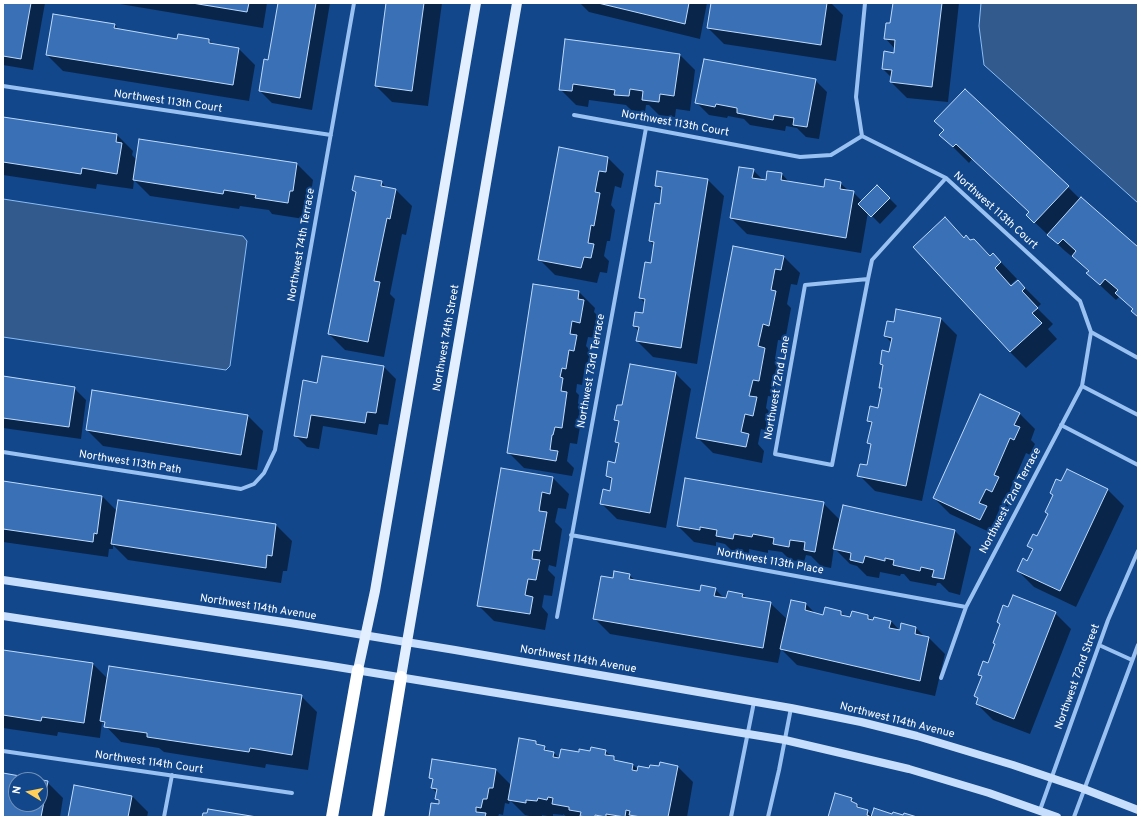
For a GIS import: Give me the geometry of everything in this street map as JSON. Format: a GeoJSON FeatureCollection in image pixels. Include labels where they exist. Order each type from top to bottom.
{"type":"FeatureCollection","features":[{"type":"Feature","properties":{"kind":"highway"},"geometry":{"type":"LineString","coordinates":[[332,817],[358,670]]}},
{"type":"Feature","properties":{"kind":"highway"},"geometry":{"type":"LineString","coordinates":[[378,817],[401,677]]}},
{"type":"Feature","properties":{"kind":"main road"},"geometry":{"type":"LineString","coordinates":[[358,670],[375,591],[476,3]]}},
{"type":"Feature","properties":{"kind":"main road","name":"Northwest 74th Street"},"geometry":{"type":"LineString","coordinates":[[401,677],[517,3]]}},
{"type":"Feature","properties":{"kind":"street","name":"Northwest 74th Terrace"},"geometry":{"type":"LineString","coordinates":[[254,484],[264,473],[275,450],[354,3]]}},
{"type":"Feature","properties":{"kind":"street"},"geometry":{"type":"LineString","coordinates":[[862,136],[856,97],[865,3]]}},
{"type":"Feature","properties":{"kind":"street","name":"Northwest 113th Court"},"geometry":{"type":"LineString","coordinates":[[3,86],[330,135]]}},
{"type":"Feature","properties":{"kind":"street","name":"Northwest 113th Court"},"geometry":{"type":"LineString","coordinates":[[574,115],[800,157],[831,155],[862,136],[946,178],[1080,301],[1091,332]]}},
{"type":"Feature","properties":{"kind":"street","name":"Northwest 73rd Terrace"},"geometry":{"type":"LineString","coordinates":[[557,617],[646,128]]}},
{"type":"Feature","properties":{"kind":"street","name":"Northwest 72nd Lane"},"geometry":{"type":"LineString","coordinates":[[868,279],[806,285],[775,454],[832,465],[872,260],[946,178]]}},
{"type":"Feature","properties":{"kind":"street"},"geometry":{"type":"LineString","coordinates":[[1091,332],[1138,358]]}},
{"type":"Feature","properties":{"kind":"street","name":"Northwest 72nd Terrace"},"geometry":{"type":"LineString","coordinates":[[941,678],[966,607],[1082,386],[1091,332]]}},
{"type":"Feature","properties":{"kind":"street"},"geometry":{"type":"LineString","coordinates":[[1082,386],[1138,415]]}},
{"type":"Feature","properties":{"kind":"street"},"geometry":{"type":"LineString","coordinates":[[1061,425],[1138,465]]}},
{"type":"Feature","properties":{"kind":"street","name":"Northwest 113th Path"},"geometry":{"type":"LineString","coordinates":[[3,452],[241,489],[254,484]]}},
{"type":"Feature","properties":{"kind":"street","name":"Northwest 113th Place"},"geometry":{"type":"LineString","coordinates":[[571,535],[966,607]]}},
{"type":"Feature","properties":{"kind":"street","name":"Northwest 72nd Street"},"geometry":{"type":"LineString","coordinates":[[1040,810],[1108,620],[1138,551]]}},
{"type":"Feature","properties":{"kind":"street","name":"Northwest 114th Avenue"},"geometry":{"type":"LineString","coordinates":[[3,580],[365,635],[754,701],[861,722],[975,752],[1084,789],[1138,810]]}},
{"type":"Feature","properties":{"kind":"street"},"geometry":{"type":"LineString","coordinates":[[3,616],[358,670],[785,740],[909,769],[989,793],[1057,817]]}},
{"type":"Feature","properties":{"kind":"street"},"geometry":{"type":"LineString","coordinates":[[1074,817],[1138,645]]}},
{"type":"Feature","properties":{"kind":"street"},"geometry":{"type":"LineString","coordinates":[[1099,646],[1132,660]]}},
{"type":"Feature","properties":{"kind":"street"},"geometry":{"type":"LineString","coordinates":[[731,817],[754,701]]}},
{"type":"Feature","properties":{"kind":"street"},"geometry":{"type":"LineString","coordinates":[[768,817],[791,708]]}},
{"type":"Feature","properties":{"kind":"street","name":"Northwest 114th Court"},"geometry":{"type":"LineString","coordinates":[[3,751],[292,793]]}},
{"type":"Feature","properties":{"kind":"street"},"geometry":{"type":"LineString","coordinates":[[164,817],[172,775]]}},
{"type":"Feature","properties":{"kind":"water"},"geometry":{"type":"Polygon","coordinates":[[[981,3],[1138,3],[1138,203],[984,65],[979,26],[981,3]]]}},
{"type":"Feature","properties":{"kind":"water"},"geometry":{"type":"Polygon","coordinates":[[[3,199],[243,236],[247,241],[230,366],[226,370],[3,337],[3,199]]]}},
{"type":"Feature","properties":{"kind":"building"},"geometry":{"type":"Polygon","coordinates":[[[3,3],[31,3],[21,59],[3,56],[3,3]]]}},
{"type":"Feature","properties":{"kind":"building"},"geometry":{"type":"Polygon","coordinates":[[[192,3],[249,3],[247,12],[192,3]]]}},
{"type":"Feature","properties":{"kind":"building"},"geometry":{"type":"Polygon","coordinates":[[[278,3],[316,3],[300,98],[259,91],[264,59],[268,60],[278,3]]]}},
{"type":"Feature","properties":{"kind":"building"},"geometry":{"type":"Polygon","coordinates":[[[386,3],[424,3],[412,91],[375,86],[386,3]]]}},
{"type":"Feature","properties":{"kind":"building"},"geometry":{"type":"Polygon","coordinates":[[[598,3],[689,3],[685,24],[598,3]]]}},
{"type":"Feature","properties":{"kind":"building"},"geometry":{"type":"Polygon","coordinates":[[[711,3],[827,3],[821,45],[707,28],[711,3]]]}},
{"type":"Feature","properties":{"kind":"building"},"geometry":{"type":"Polygon","coordinates":[[[893,3],[942,3],[932,87],[890,82],[892,70],[882,69],[884,51],[894,53],[895,40],[884,39],[886,23],[890,23],[893,3]]]}},
{"type":"Feature","properties":{"kind":"building"},"geometry":{"type":"Polygon","coordinates":[[[53,14],[115,24],[114,28],[177,39],[178,34],[209,39],[209,43],[239,48],[233,85],[46,55],[53,14]]]}},
{"type":"Feature","properties":{"kind":"building"},"geometry":{"type":"Polygon","coordinates":[[[565,39],[680,54],[674,96],[660,94],[659,102],[642,100],[643,91],[630,89],[629,96],[614,95],[615,90],[573,84],[572,91],[559,90],[565,39]]]}},
{"type":"Feature","properties":{"kind":"building"},"geometry":{"type":"Polygon","coordinates":[[[704,59],[816,79],[807,127],[793,125],[794,118],[774,115],[773,120],[737,113],[737,108],[716,104],[715,107],[695,103],[704,59]]]}},
{"type":"Feature","properties":{"kind":"building"},"geometry":{"type":"Polygon","coordinates":[[[965,89],[1069,186],[1034,223],[1026,215],[1029,212],[956,144],[953,147],[939,135],[944,130],[934,121],[965,89]]]}},
{"type":"Feature","properties":{"kind":"building"},"geometry":{"type":"Polygon","coordinates":[[[3,117],[117,134],[116,142],[122,143],[117,174],[82,168],[81,174],[3,162],[3,117]]]}},
{"type":"Feature","properties":{"kind":"building"},"geometry":{"type":"Polygon","coordinates":[[[139,139],[297,163],[293,191],[290,191],[288,203],[255,198],[256,195],[224,190],[223,194],[133,180],[139,139]]]}},
{"type":"Feature","properties":{"kind":"building"},"geometry":{"type":"Polygon","coordinates":[[[559,147],[608,157],[606,172],[599,171],[595,192],[600,193],[594,226],[591,225],[588,243],[594,244],[591,258],[584,257],[581,268],[538,260],[559,147]]]}},
{"type":"Feature","properties":{"kind":"building"},"geometry":{"type":"Polygon","coordinates":[[[739,167],[754,169],[752,178],[766,180],[767,171],[782,173],[781,180],[824,187],[825,179],[841,182],[840,189],[854,191],[846,238],[730,218],[739,167]]]}},
{"type":"Feature","properties":{"kind":"building"},"geometry":{"type":"Polygon","coordinates":[[[657,171],[708,179],[681,348],[636,341],[639,327],[633,326],[635,312],[643,313],[645,299],[639,298],[645,262],[651,263],[654,242],[649,241],[655,203],[660,204],[662,187],[655,186],[657,171]]]}},
{"type":"Feature","properties":{"kind":"building"},"geometry":{"type":"Polygon","coordinates":[[[355,176],[382,181],[381,186],[396,189],[390,219],[387,218],[374,281],[380,282],[368,342],[328,334],[356,192],[352,190],[355,176]]]}},
{"type":"Feature","properties":{"kind":"building"},"geometry":{"type":"Polygon","coordinates":[[[877,185],[890,198],[871,217],[858,204],[877,185]]]}},
{"type":"Feature","properties":{"kind":"building"},"geometry":{"type":"Polygon","coordinates":[[[1081,197],[1138,247],[1138,317],[1131,311],[1133,309],[1115,293],[1118,290],[1105,279],[1100,285],[1086,273],[1089,271],[1072,256],[1076,251],[1063,239],[1058,244],[1047,235],[1081,197]]]}},
{"type":"Feature","properties":{"kind":"building"},"geometry":{"type":"Polygon","coordinates":[[[945,217],[964,238],[966,235],[970,240],[974,239],[990,256],[993,253],[1001,262],[995,268],[1011,286],[1018,280],[1025,288],[1022,291],[1038,308],[1032,313],[1042,323],[1010,352],[913,247],[945,217]]]}},
{"type":"Feature","properties":{"kind":"building"},"geometry":{"type":"Polygon","coordinates":[[[733,246],[784,256],[781,270],[775,269],[771,290],[776,291],[769,326],[763,324],[758,346],[765,348],[759,381],[753,380],[749,396],[757,397],[753,416],[745,414],[741,432],[749,434],[746,447],[696,438],[733,246]]]}},
{"type":"Feature","properties":{"kind":"building"},"geometry":{"type":"Polygon","coordinates":[[[533,284],[579,291],[578,299],[584,300],[580,323],[572,321],[570,334],[577,335],[574,351],[569,350],[566,369],[562,368],[560,377],[563,378],[561,391],[567,392],[562,428],[555,427],[552,435],[550,450],[558,451],[556,461],[507,453],[533,284]]]}},
{"type":"Feature","properties":{"kind":"building"},"geometry":{"type":"Polygon","coordinates":[[[896,309],[941,318],[906,486],[857,476],[860,464],[867,465],[871,444],[867,443],[872,422],[867,421],[870,406],[878,408],[882,388],[879,388],[883,365],[880,364],[882,350],[889,352],[892,338],[884,336],[887,321],[894,322],[896,309]]]}},
{"type":"Feature","properties":{"kind":"building"},"geometry":{"type":"Polygon","coordinates":[[[322,356],[384,366],[376,413],[367,412],[365,423],[311,415],[307,438],[294,436],[303,380],[317,383],[322,356]]]}},
{"type":"Feature","properties":{"kind":"building"},"geometry":{"type":"Polygon","coordinates":[[[630,364],[676,372],[650,513],[600,504],[603,489],[610,491],[612,478],[606,476],[608,461],[615,463],[619,443],[615,442],[619,421],[614,420],[617,405],[622,405],[630,364]]]}},
{"type":"Feature","properties":{"kind":"building"},"geometry":{"type":"Polygon","coordinates":[[[3,376],[75,387],[69,427],[3,418],[3,376]]]}},
{"type":"Feature","properties":{"kind":"building"},"geometry":{"type":"Polygon","coordinates":[[[92,390],[248,415],[241,455],[86,430],[92,390]]]}},
{"type":"Feature","properties":{"kind":"building"},"geometry":{"type":"Polygon","coordinates":[[[980,394],[1020,413],[1014,425],[1020,427],[1014,440],[1010,438],[994,475],[999,477],[992,492],[986,489],[979,503],[987,506],[980,520],[933,498],[980,394]]]}},
{"type":"Feature","properties":{"kind":"building"},"geometry":{"type":"Polygon","coordinates":[[[501,468],[553,477],[550,494],[542,492],[539,511],[547,512],[540,551],[533,550],[532,559],[540,560],[536,580],[528,579],[525,595],[533,597],[530,614],[477,606],[501,468]]]}},
{"type":"Feature","properties":{"kind":"building"},"geometry":{"type":"Polygon","coordinates":[[[1067,469],[1108,489],[1060,591],[1017,571],[1023,558],[1027,561],[1033,549],[1027,546],[1033,534],[1037,536],[1048,514],[1045,512],[1053,495],[1050,493],[1056,479],[1061,481],[1067,469]]]}},
{"type":"Feature","properties":{"kind":"building"},"geometry":{"type":"Polygon","coordinates":[[[685,478],[824,502],[815,552],[804,550],[805,542],[790,540],[789,547],[773,544],[774,538],[753,534],[752,537],[734,534],[733,539],[716,536],[717,530],[700,527],[700,530],[677,526],[685,478]]]}},
{"type":"Feature","properties":{"kind":"building"},"geometry":{"type":"Polygon","coordinates":[[[3,481],[102,496],[97,534],[94,533],[93,542],[3,529],[3,481]]]}},
{"type":"Feature","properties":{"kind":"building"},"geometry":{"type":"Polygon","coordinates":[[[118,500],[276,524],[272,556],[267,555],[266,568],[111,544],[118,500]]]}},
{"type":"Feature","properties":{"kind":"building"},"geometry":{"type":"Polygon","coordinates":[[[843,505],[955,530],[944,579],[932,577],[934,570],[921,567],[920,571],[893,565],[894,560],[885,558],[885,561],[865,556],[863,563],[850,560],[851,553],[833,549],[843,505]]]}},
{"type":"Feature","properties":{"kind":"building"},"geometry":{"type":"Polygon","coordinates":[[[614,571],[630,574],[629,579],[700,591],[701,585],[716,588],[714,596],[726,598],[728,591],[743,594],[742,597],[771,602],[763,648],[593,619],[601,576],[613,578],[614,571]]]}},
{"type":"Feature","properties":{"kind":"building"},"geometry":{"type":"Polygon","coordinates":[[[1013,595],[1056,612],[1014,719],[976,704],[978,698],[974,696],[982,676],[978,675],[983,661],[988,663],[995,644],[993,643],[1000,624],[997,622],[1003,605],[1008,607],[1013,595]]]}},
{"type":"Feature","properties":{"kind":"building"},"geometry":{"type":"Polygon","coordinates":[[[791,600],[806,603],[805,610],[823,615],[825,607],[841,611],[841,615],[850,617],[852,611],[868,615],[868,619],[873,620],[874,617],[891,621],[889,628],[900,630],[901,623],[916,627],[915,634],[929,637],[920,681],[780,649],[791,600]]]}},
{"type":"Feature","properties":{"kind":"building"},"geometry":{"type":"Polygon","coordinates":[[[3,650],[93,663],[84,723],[42,717],[41,721],[3,715],[3,650]]]}},
{"type":"Feature","properties":{"kind":"building"},"geometry":{"type":"Polygon","coordinates":[[[109,666],[302,695],[292,755],[250,748],[249,752],[147,737],[147,733],[104,727],[105,722],[100,721],[109,666]]]}},
{"type":"Feature","properties":{"kind":"building"},"geometry":{"type":"Polygon","coordinates":[[[519,738],[536,741],[536,744],[545,746],[544,750],[554,752],[553,757],[559,758],[561,749],[579,752],[579,749],[590,751],[591,747],[606,750],[605,755],[614,756],[614,760],[633,764],[632,770],[637,771],[638,766],[649,768],[650,765],[659,766],[660,762],[678,766],[668,817],[641,817],[629,815],[630,811],[626,810],[625,817],[606,814],[606,817],[595,815],[595,817],[586,817],[580,816],[581,812],[569,810],[569,807],[552,804],[553,798],[548,797],[547,800],[538,798],[537,801],[526,800],[526,803],[508,800],[519,738]]]}},
{"type":"Feature","properties":{"kind":"building"},"geometry":{"type":"Polygon","coordinates":[[[432,759],[496,769],[493,788],[489,788],[487,799],[483,799],[481,808],[476,807],[476,812],[486,813],[485,817],[429,817],[431,803],[439,804],[439,800],[435,799],[437,789],[431,788],[433,779],[429,778],[432,759]]]}},
{"type":"Feature","properties":{"kind":"building"},"geometry":{"type":"Polygon","coordinates":[[[3,773],[8,774],[8,812],[42,812],[41,817],[3,817],[3,773]]]}},
{"type":"Feature","properties":{"kind":"building"},"geometry":{"type":"Polygon","coordinates":[[[74,785],[132,796],[128,817],[68,817],[74,785]]]}},
{"type":"Feature","properties":{"kind":"building"},"geometry":{"type":"Polygon","coordinates":[[[835,793],[852,798],[851,801],[857,804],[857,807],[868,810],[867,815],[871,817],[828,817],[835,793]]]}},
{"type":"Feature","properties":{"kind":"building"},"geometry":{"type":"Polygon","coordinates":[[[874,808],[892,814],[893,812],[903,815],[904,813],[917,817],[871,817],[874,808]]]}},
{"type":"Feature","properties":{"kind":"building"},"geometry":{"type":"Polygon","coordinates":[[[208,809],[257,817],[202,817],[203,813],[207,813],[208,809]]]}}]}
